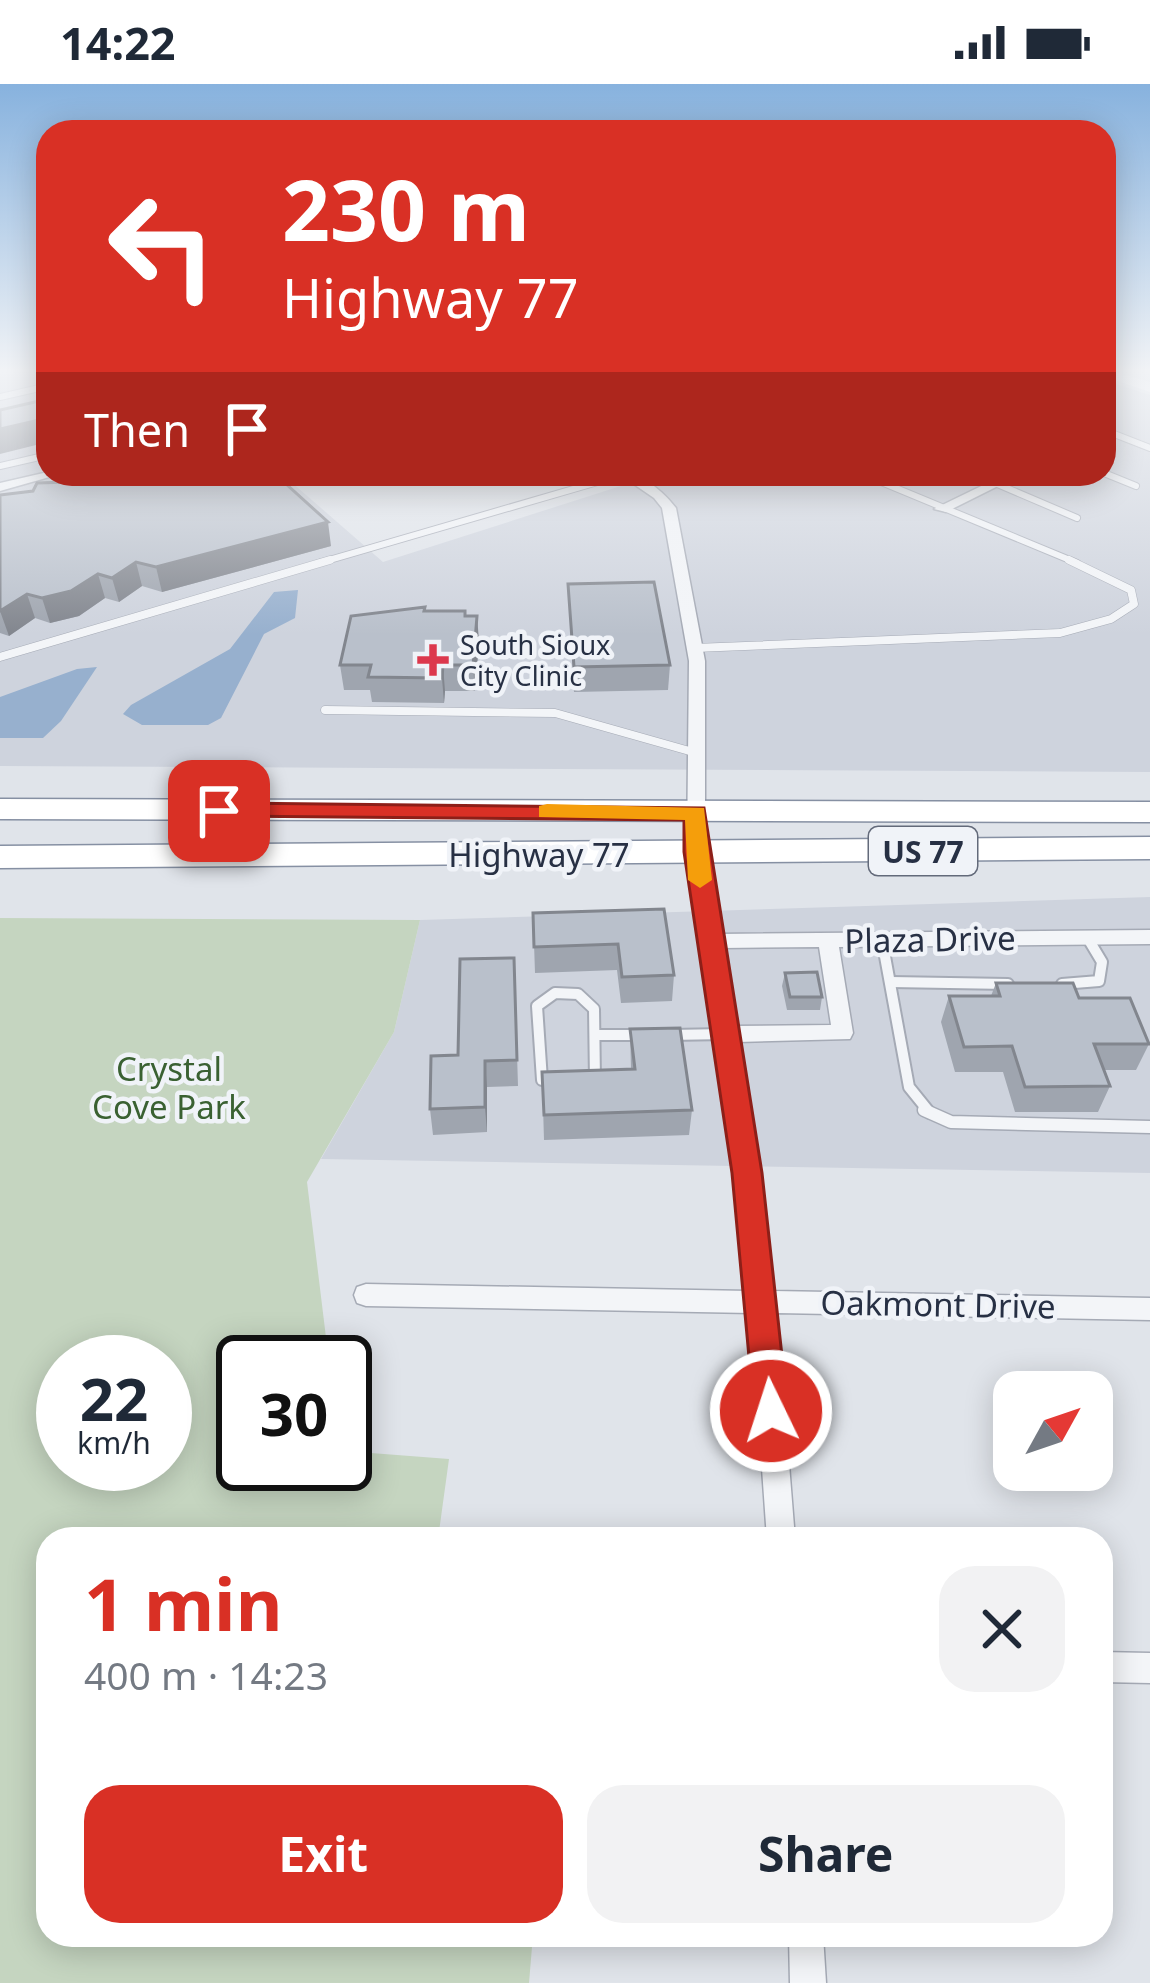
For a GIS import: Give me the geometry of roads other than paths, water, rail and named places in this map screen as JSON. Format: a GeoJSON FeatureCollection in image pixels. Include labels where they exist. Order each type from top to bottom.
{"type":"FeatureCollection","features":[{"type":"Feature","properties":{"kind":"highway","name":"Highway 77"},"geometry":{"type":"LineString","coordinates":[[0,809],[1150,812]]}},
{"type":"Feature","properties":{"kind":"highway","name":"Highway 77"},"geometry":{"type":"LineString","coordinates":[[0,857],[1150,848]]}},
{"type":"Feature","properties":{"kind":"street"},"geometry":{"type":"LineString","coordinates":[[0,487],[36,478]]}},
{"type":"Feature","properties":{"kind":"street"},"geometry":{"type":"LineString","coordinates":[[645,486],[669,508],[695,648],[696,852],[763,1300],[780,1527]]}},
{"type":"Feature","properties":{"kind":"street"},"geometry":{"type":"LineString","coordinates":[[940,509],[990,486]]}},
{"type":"Feature","properties":{"kind":"street","name":"Plaza Drive"},"geometry":{"type":"LineString","coordinates":[[710,941],[1150,937]]}},
{"type":"Feature","properties":{"kind":"street"},"geometry":{"type":"LineString","coordinates":[[726,1034],[843,1033],[828,940]]}},
{"type":"Feature","properties":{"kind":"street","name":"Oakmont Drive"},"geometry":{"type":"LineString","coordinates":[[366,1295],[1150,1310]]}},
{"type":"Feature","properties":{"kind":"street"},"geometry":{"type":"LineString","coordinates":[[1113,1666],[1150,1668]]}},
{"type":"Feature","properties":{"kind":"street"},"geometry":{"type":"LineString","coordinates":[[806,1947],[808,1983]]}},
{"type":"Feature","properties":{"kind":"lane"},"geometry":{"type":"LineString","coordinates":[[0,466],[36,458]]}},
{"type":"Feature","properties":{"kind":"lane"},"geometry":{"type":"LineString","coordinates":[[1116,478],[1136,486]]}},
{"type":"Feature","properties":{"kind":"lane"},"geometry":{"type":"LineString","coordinates":[[0,658],[584,486]]}},
{"type":"Feature","properties":{"kind":"lane"},"geometry":{"type":"LineString","coordinates":[[695,648],[1060,633],[1111,619],[1134,604],[1131,590],[1114,579],[889,486]]}},
{"type":"Feature","properties":{"kind":"lane"},"geometry":{"type":"LineString","coordinates":[[1003,486],[1077,518]]}},
{"type":"Feature","properties":{"kind":"lane"},"geometry":{"type":"LineString","coordinates":[[325,710],[555,712],[693,752]]}},
{"type":"Feature","properties":{"kind":"lane"},"geometry":{"type":"LineString","coordinates":[[1047,984],[1099,981],[1102,962],[1087,938]]}},
{"type":"Feature","properties":{"kind":"lane"},"geometry":{"type":"LineString","coordinates":[[882,940],[909,1087],[925,1111],[951,1122],[1150,1127]]}},
{"type":"Feature","properties":{"kind":"lane"},"geometry":{"type":"LineString","coordinates":[[891,982],[1025,984]]}},
{"type":"Feature","properties":{"kind":"lane"},"geometry":{"type":"LineString","coordinates":[[555,993],[578,994],[594,1009],[595,1035],[595,1079],[542,1080],[537,1006],[555,993]]}},
{"type":"Feature","properties":{"kind":"lane"},"geometry":{"type":"LineString","coordinates":[[595,1035],[726,1034]]}},
{"type":"Feature","properties":{"kind":"water"},"geometry":{"type":"Polygon","coordinates":[[[298,590],[295,618],[264,634],[221,718],[208,725],[142,725],[123,714],[230,649],[274,592],[298,590]]]}},
{"type":"Feature","properties":{"kind":"water"},"geometry":{"type":"Polygon","coordinates":[[[97,667],[61,721],[43,738],[0,738],[0,697],[77,669],[97,667]]]}},
{"type":"Feature","properties":{"kind":"place","name":"South Sioux City Clinic"},"geometry":{"type":"Point","coordinates":[433,660]}},
{"type":"Feature","properties":{"kind":"park label","name":"Crystal Cove Park"},"geometry":{"type":"Point","coordinates":[169,1087]}}]}
